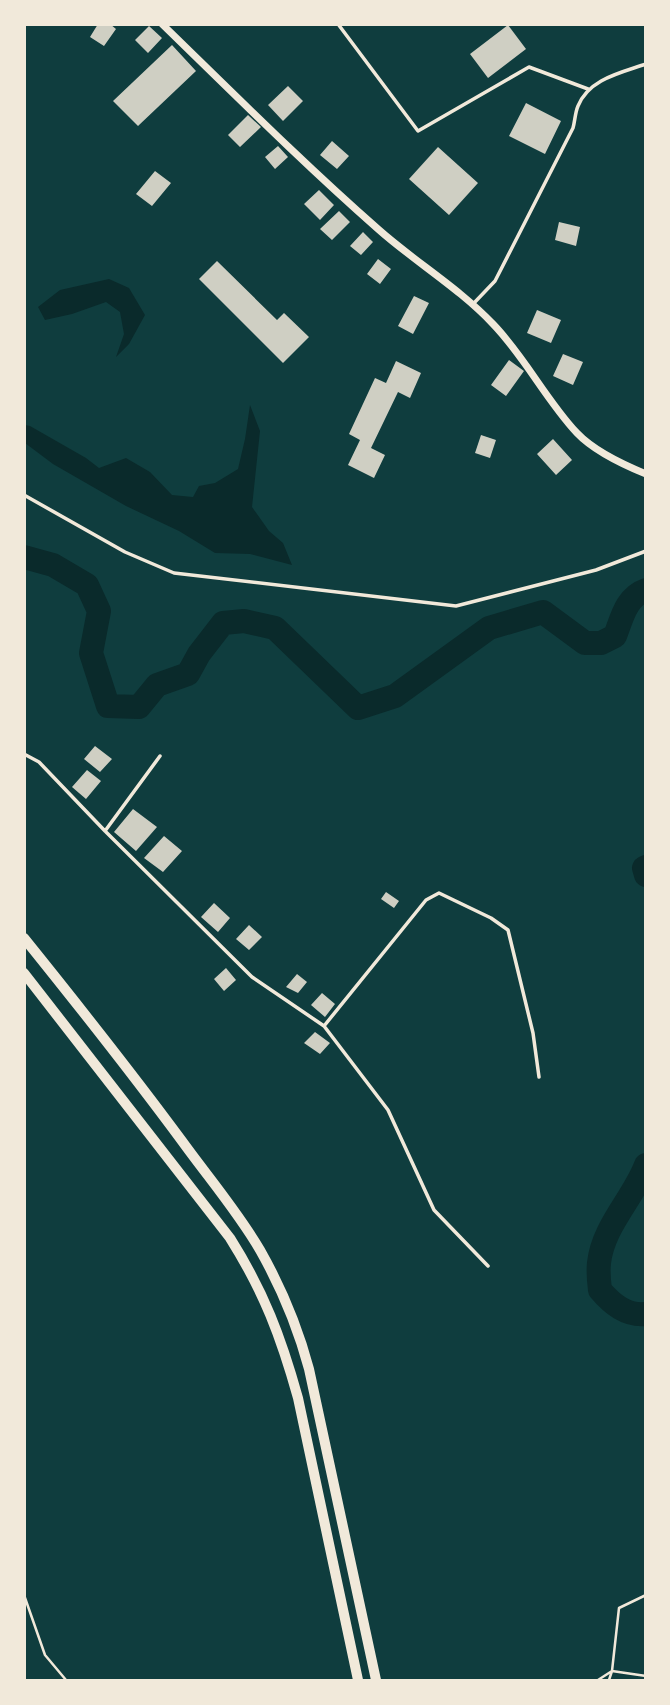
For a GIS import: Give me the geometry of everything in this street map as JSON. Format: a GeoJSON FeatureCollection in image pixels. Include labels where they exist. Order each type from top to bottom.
{"type":"FeatureCollection","features":[{"type":"Feature","properties":{"kind":"main road"},"geometry":{"type":"LineString","coordinates":[[24,938],[146,1093],[226,1201],[259,1248],[275,1278],[301,1341],[309,1369],[376,1681]]}},
{"type":"Feature","properties":{"kind":"main road"},"geometry":{"type":"LineString","coordinates":[[24,973],[230,1238],[268,1306],[298,1398],[358,1681]]}},
{"type":"Feature","properties":{"kind":"street"},"geometry":{"type":"LineString","coordinates":[[162,24],[379,231],[472,304],[492,323],[516,350],[579,435],[606,454],[646,474]]}},
{"type":"Feature","properties":{"kind":"lane"},"geometry":{"type":"LineString","coordinates":[[338,24],[418,131],[529,67],[588,89]]}},
{"type":"Feature","properties":{"kind":"lane"},"geometry":{"type":"LineString","coordinates":[[472,304],[495,281],[573,128],[578,107],[588,89],[603,79],[646,64]]}},
{"type":"Feature","properties":{"kind":"lane"},"geometry":{"type":"LineString","coordinates":[[24,495],[125,552],[174,573],[456,606],[596,570],[646,551]]}},
{"type":"Feature","properties":{"kind":"lane"},"geometry":{"type":"LineString","coordinates":[[24,754],[39,762],[104,831],[252,977],[324,1026],[388,1110],[434,1210],[488,1266]]}},
{"type":"Feature","properties":{"kind":"lane"},"geometry":{"type":"LineString","coordinates":[[104,831],[160,757]]}},
{"type":"Feature","properties":{"kind":"lane"},"geometry":{"type":"LineString","coordinates":[[324,1026],[426,900],[439,893],[491,918],[508,930],[533,1033],[539,1077]]}},
{"type":"Feature","properties":{"kind":"path"},"geometry":{"type":"LineString","coordinates":[[24,1595],[46,1655],[66,1681]]}},
{"type":"Feature","properties":{"kind":"path"},"geometry":{"type":"LineString","coordinates":[[609,1681],[620,1608],[646,1595]]}},
{"type":"Feature","properties":{"kind":"path"},"geometry":{"type":"LineString","coordinates":[[598,1681],[612,1671],[646,1676]]}},
{"type":"Feature","properties":{"kind":"water"},"geometry":{"type":"Polygon","coordinates":[[[109,279],[129,288],[145,315],[129,344],[116,357],[124,334],[120,312],[106,302],[45,320],[38,307],[60,290],[109,279]]]}},
{"type":"Feature","properties":{"kind":"water"},"geometry":{"type":"Polygon","coordinates":[[[250,405],[260,431],[252,507],[269,531],[283,543],[292,565],[250,554],[215,553],[53,464],[25,443],[25,425],[86,458],[99,468],[126,458],[150,472],[172,495],[193,497],[199,486],[215,483],[238,469],[250,405]]]}},
{"type":"Feature","properties":{"kind":"building"},"geometry":{"type":"Polygon","coordinates":[[[98,24],[110,24],[116,29],[104,46],[90,37],[98,24]]]}},
{"type":"Feature","properties":{"kind":"building"},"geometry":{"type":"Polygon","coordinates":[[[508,25],[526,49],[488,78],[470,54],[508,25]]]}},
{"type":"Feature","properties":{"kind":"building"},"geometry":{"type":"Polygon","coordinates":[[[149,26],[162,38],[148,53],[135,40],[149,26]]]}},
{"type":"Feature","properties":{"kind":"building"},"geometry":{"type":"Polygon","coordinates":[[[172,45],[196,71],[138,126],[113,101],[172,45]]]}},
{"type":"Feature","properties":{"kind":"building"},"geometry":{"type":"Polygon","coordinates":[[[288,86],[303,101],[283,121],[268,105],[288,86]]]}},
{"type":"Feature","properties":{"kind":"building"},"geometry":{"type":"Polygon","coordinates":[[[526,103],[561,121],[545,154],[509,136],[526,103]]]}},
{"type":"Feature","properties":{"kind":"building"},"geometry":{"type":"Polygon","coordinates":[[[248,115],[261,127],[240,147],[228,135],[248,115]]]}},
{"type":"Feature","properties":{"kind":"building"},"geometry":{"type":"Polygon","coordinates":[[[332,141],[349,156],[337,169],[320,155],[332,141]]]}},
{"type":"Feature","properties":{"kind":"building"},"geometry":{"type":"Polygon","coordinates":[[[278,146],[288,157],[275,169],[265,157],[278,146]]]}},
{"type":"Feature","properties":{"kind":"building"},"geometry":{"type":"Polygon","coordinates":[[[438,147],[478,183],[449,215],[409,179],[438,147]]]}},
{"type":"Feature","properties":{"kind":"building"},"geometry":{"type":"Polygon","coordinates":[[[155,171],[171,183],[152,206],[136,194],[155,171]]]}},
{"type":"Feature","properties":{"kind":"building"},"geometry":{"type":"Polygon","coordinates":[[[319,190],[334,205],[320,220],[304,204],[319,190]]]}},
{"type":"Feature","properties":{"kind":"building"},"geometry":{"type":"Polygon","coordinates":[[[339,211],[350,222],[332,240],[320,229],[339,211]]]}},
{"type":"Feature","properties":{"kind":"building"},"geometry":{"type":"Polygon","coordinates":[[[559,222],[580,227],[576,246],[555,240],[559,222]]]}},
{"type":"Feature","properties":{"kind":"building"},"geometry":{"type":"Polygon","coordinates":[[[363,232],[373,242],[361,255],[350,246],[363,232]]]}},
{"type":"Feature","properties":{"kind":"building"},"geometry":{"type":"Polygon","coordinates":[[[378,259],[391,269],[380,284],[367,274],[378,259]]]}},
{"type":"Feature","properties":{"kind":"building"},"geometry":{"type":"Polygon","coordinates":[[[217,261],[277,320],[284,313],[309,337],[283,363],[199,279],[217,261]]]}},
{"type":"Feature","properties":{"kind":"building"},"geometry":{"type":"Polygon","coordinates":[[[414,296],[429,303],[413,334],[398,326],[414,296]]]}},
{"type":"Feature","properties":{"kind":"building"},"geometry":{"type":"Polygon","coordinates":[[[537,310],[561,320],[551,343],[527,333],[537,310]]]}},
{"type":"Feature","properties":{"kind":"building"},"geometry":{"type":"Polygon","coordinates":[[[563,354],[583,362],[573,385],[553,376],[563,354]]]}},
{"type":"Feature","properties":{"kind":"building"},"geometry":{"type":"Polygon","coordinates":[[[509,360],[524,371],[506,396],[491,385],[509,360]]]}},
{"type":"Feature","properties":{"kind":"building"},"geometry":{"type":"Polygon","coordinates":[[[396,361],[421,373],[410,398],[398,392],[371,448],[385,455],[374,478],[348,465],[360,440],[349,434],[375,378],[386,383],[396,361]]]}},
{"type":"Feature","properties":{"kind":"building"},"geometry":{"type":"Polygon","coordinates":[[[481,435],[496,440],[490,458],[475,453],[481,435]]]}},
{"type":"Feature","properties":{"kind":"building"},"geometry":{"type":"Polygon","coordinates":[[[553,439],[572,460],[556,475],[537,454],[553,439]]]}},
{"type":"Feature","properties":{"kind":"building"},"geometry":{"type":"Polygon","coordinates":[[[95,746],[112,759],[100,772],[84,759],[95,746]]]}},
{"type":"Feature","properties":{"kind":"building"},"geometry":{"type":"Polygon","coordinates":[[[87,770],[101,781],[86,799],[72,787],[87,770]]]}},
{"type":"Feature","properties":{"kind":"building"},"geometry":{"type":"Polygon","coordinates":[[[133,809],[157,827],[136,851],[114,832],[133,809]]]}},
{"type":"Feature","properties":{"kind":"building"},"geometry":{"type":"Polygon","coordinates":[[[164,836],[182,851],[163,872],[144,858],[164,836]]]}},
{"type":"Feature","properties":{"kind":"building"},"geometry":{"type":"Polygon","coordinates":[[[386,892],[399,901],[394,908],[381,899],[386,892]]]}},
{"type":"Feature","properties":{"kind":"building"},"geometry":{"type":"Polygon","coordinates":[[[214,903],[230,918],[218,932],[201,917],[214,903]]]}},
{"type":"Feature","properties":{"kind":"building"},"geometry":{"type":"Polygon","coordinates":[[[249,925],[262,937],[249,950],[236,939],[249,925]]]}},
{"type":"Feature","properties":{"kind":"building"},"geometry":{"type":"Polygon","coordinates":[[[226,968],[236,980],[224,991],[214,979],[226,968]]]}},
{"type":"Feature","properties":{"kind":"building"},"geometry":{"type":"Polygon","coordinates":[[[297,974],[307,982],[298,993],[286,987],[297,974]]]}},
{"type":"Feature","properties":{"kind":"building"},"geometry":{"type":"Polygon","coordinates":[[[322,993],[335,1004],[325,1017],[311,1005],[322,993]]]}},
{"type":"Feature","properties":{"kind":"building"},"geometry":{"type":"Polygon","coordinates":[[[315,1032],[330,1043],[320,1054],[304,1043],[315,1032]]]}},
{"type":"Feature","properties":{"kind":"waterway"},"geometry":{"type":"LineString","coordinates":[[24,557],[53,565],[87,585],[99,611],[91,653],[108,706],[139,707],[157,685],[188,674],[199,654],[223,623],[244,621],[275,628],[358,708],[395,696],[489,628],[543,612],[585,643],[601,643],[615,636],[629,603],[646,590]]}},
{"type":"Feature","properties":{"kind":"waterway"},"geometry":{"type":"LineString","coordinates":[[646,867],[646,875]]}},
{"type":"Feature","properties":{"kind":"waterway"},"geometry":{"type":"LineString","coordinates":[[646,1165],[606,1237],[599,1263],[600,1290],[609,1300],[626,1311],[646,1314]]}}]}
